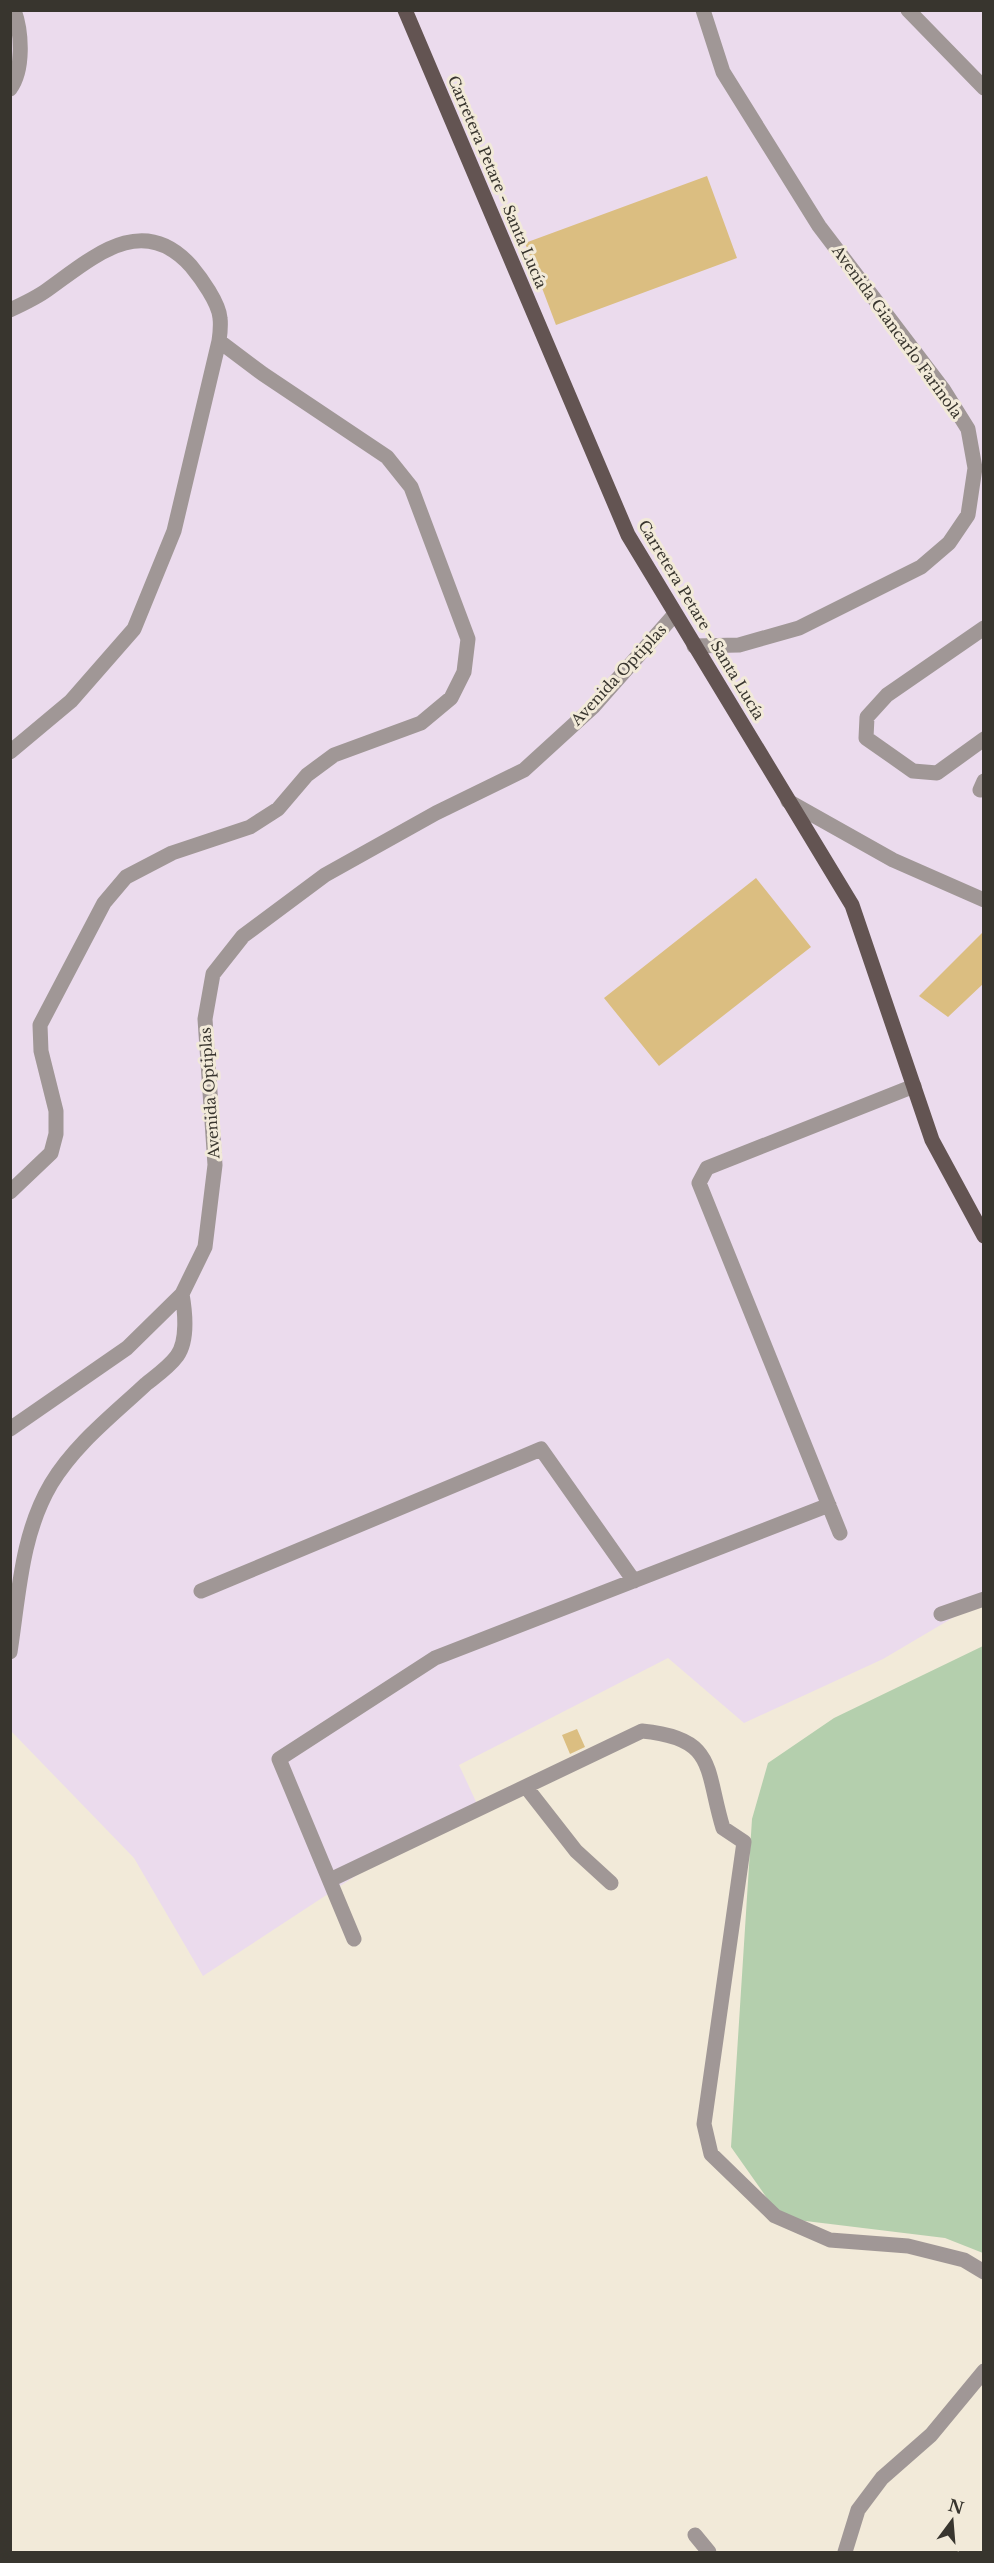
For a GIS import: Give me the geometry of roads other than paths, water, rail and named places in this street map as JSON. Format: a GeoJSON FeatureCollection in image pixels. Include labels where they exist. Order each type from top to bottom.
{"type":"FeatureCollection","features":[{"type":"Feature","properties":{"kind":"main road","name":"Carretera Petare - Santa Lucía"},"geometry":{"type":"LineString","coordinates":[[405,10],[628,536],[852,905],[932,1140],[984,1236]]}},
{"type":"Feature","properties":{"kind":"street"},"geometry":{"type":"LineString","coordinates":[[10,89],[15,83],[19,58],[18,21],[14,10]]}},
{"type":"Feature","properties":{"kind":"street","name":"Avenida Giancarlo Farinola"},"geometry":{"type":"LineString","coordinates":[[694,646],[739,645],[799,628],[921,567],[949,543],[968,515],[975,468],[968,429],[943,388],[819,226],[723,72],[703,10]]}},
{"type":"Feature","properties":{"kind":"street"},"geometry":{"type":"LineString","coordinates":[[908,10],[984,88]]}},
{"type":"Feature","properties":{"kind":"street"},"geometry":{"type":"LineString","coordinates":[[10,310],[45,291],[91,257],[127,242],[157,242],[178,252],[203,279],[220,315],[219,341],[174,531],[134,629],[72,701],[10,752]]}},
{"type":"Feature","properties":{"kind":"street"},"geometry":{"type":"LineString","coordinates":[[10,1192],[51,1153],[56,1134],[56,1111],[41,1052],[40,1025],[104,903],[126,877],[172,853],[250,827],[278,809],[308,775],[334,755],[421,723],[451,698],[464,672],[468,639],[411,487],[387,458],[263,374],[219,341]]}},
{"type":"Feature","properties":{"kind":"street","name":"Avenida Optiplas"},"geometry":{"type":"LineString","coordinates":[[10,1429],[127,1348],[182,1294],[205,1247],[215,1165],[205,1019],[213,974],[243,936],[326,875],[436,813],[524,770],[593,707],[675,614]]}},
{"type":"Feature","properties":{"kind":"street"},"geometry":{"type":"LineString","coordinates":[[984,628],[887,695],[867,717],[866,738],[914,771],[937,773],[984,739]]}},
{"type":"Feature","properties":{"kind":"street"},"geometry":{"type":"LineString","coordinates":[[788,801],[893,860],[984,900]]}},
{"type":"Feature","properties":{"kind":"street"},"geometry":{"type":"LineString","coordinates":[[840,1533],[699,1183],[707,1168],[914,1086]]}},
{"type":"Feature","properties":{"kind":"street"},"geometry":{"type":"LineString","coordinates":[[10,1652],[25,1549],[37,1513],[52,1482],[82,1443],[178,1355],[184,1334],[182,1294]]}},
{"type":"Feature","properties":{"kind":"street"},"geometry":{"type":"LineString","coordinates":[[201,1590],[542,1449],[634,1581]]}},
{"type":"Feature","properties":{"kind":"street"},"geometry":{"type":"LineString","coordinates":[[354,1939],[279,1759],[435,1658],[829,1505]]}},
{"type":"Feature","properties":{"kind":"street"},"geometry":{"type":"LineString","coordinates":[[941,1614],[984,1599]]}},
{"type":"Feature","properties":{"kind":"street"},"geometry":{"type":"LineString","coordinates":[[330,1880],[642,1731],[664,1733],[691,1744],[707,1761],[714,1800],[723,1828],[744,1842],[704,2124],[711,2154],[775,2216],[830,2240],[908,2246],[964,2260],[984,2272]]}},
{"type":"Feature","properties":{"kind":"street"},"geometry":{"type":"LineString","coordinates":[[526,1787],[576,1851],[611,1883]]}},
{"type":"Feature","properties":{"kind":"street"},"geometry":{"type":"LineString","coordinates":[[845,2553],[858,2510],[882,2478],[931,2435],[984,2371]]}},
{"type":"Feature","properties":{"kind":"street"},"geometry":{"type":"LineString","coordinates":[[695,2535],[709,2553]]}}]}
